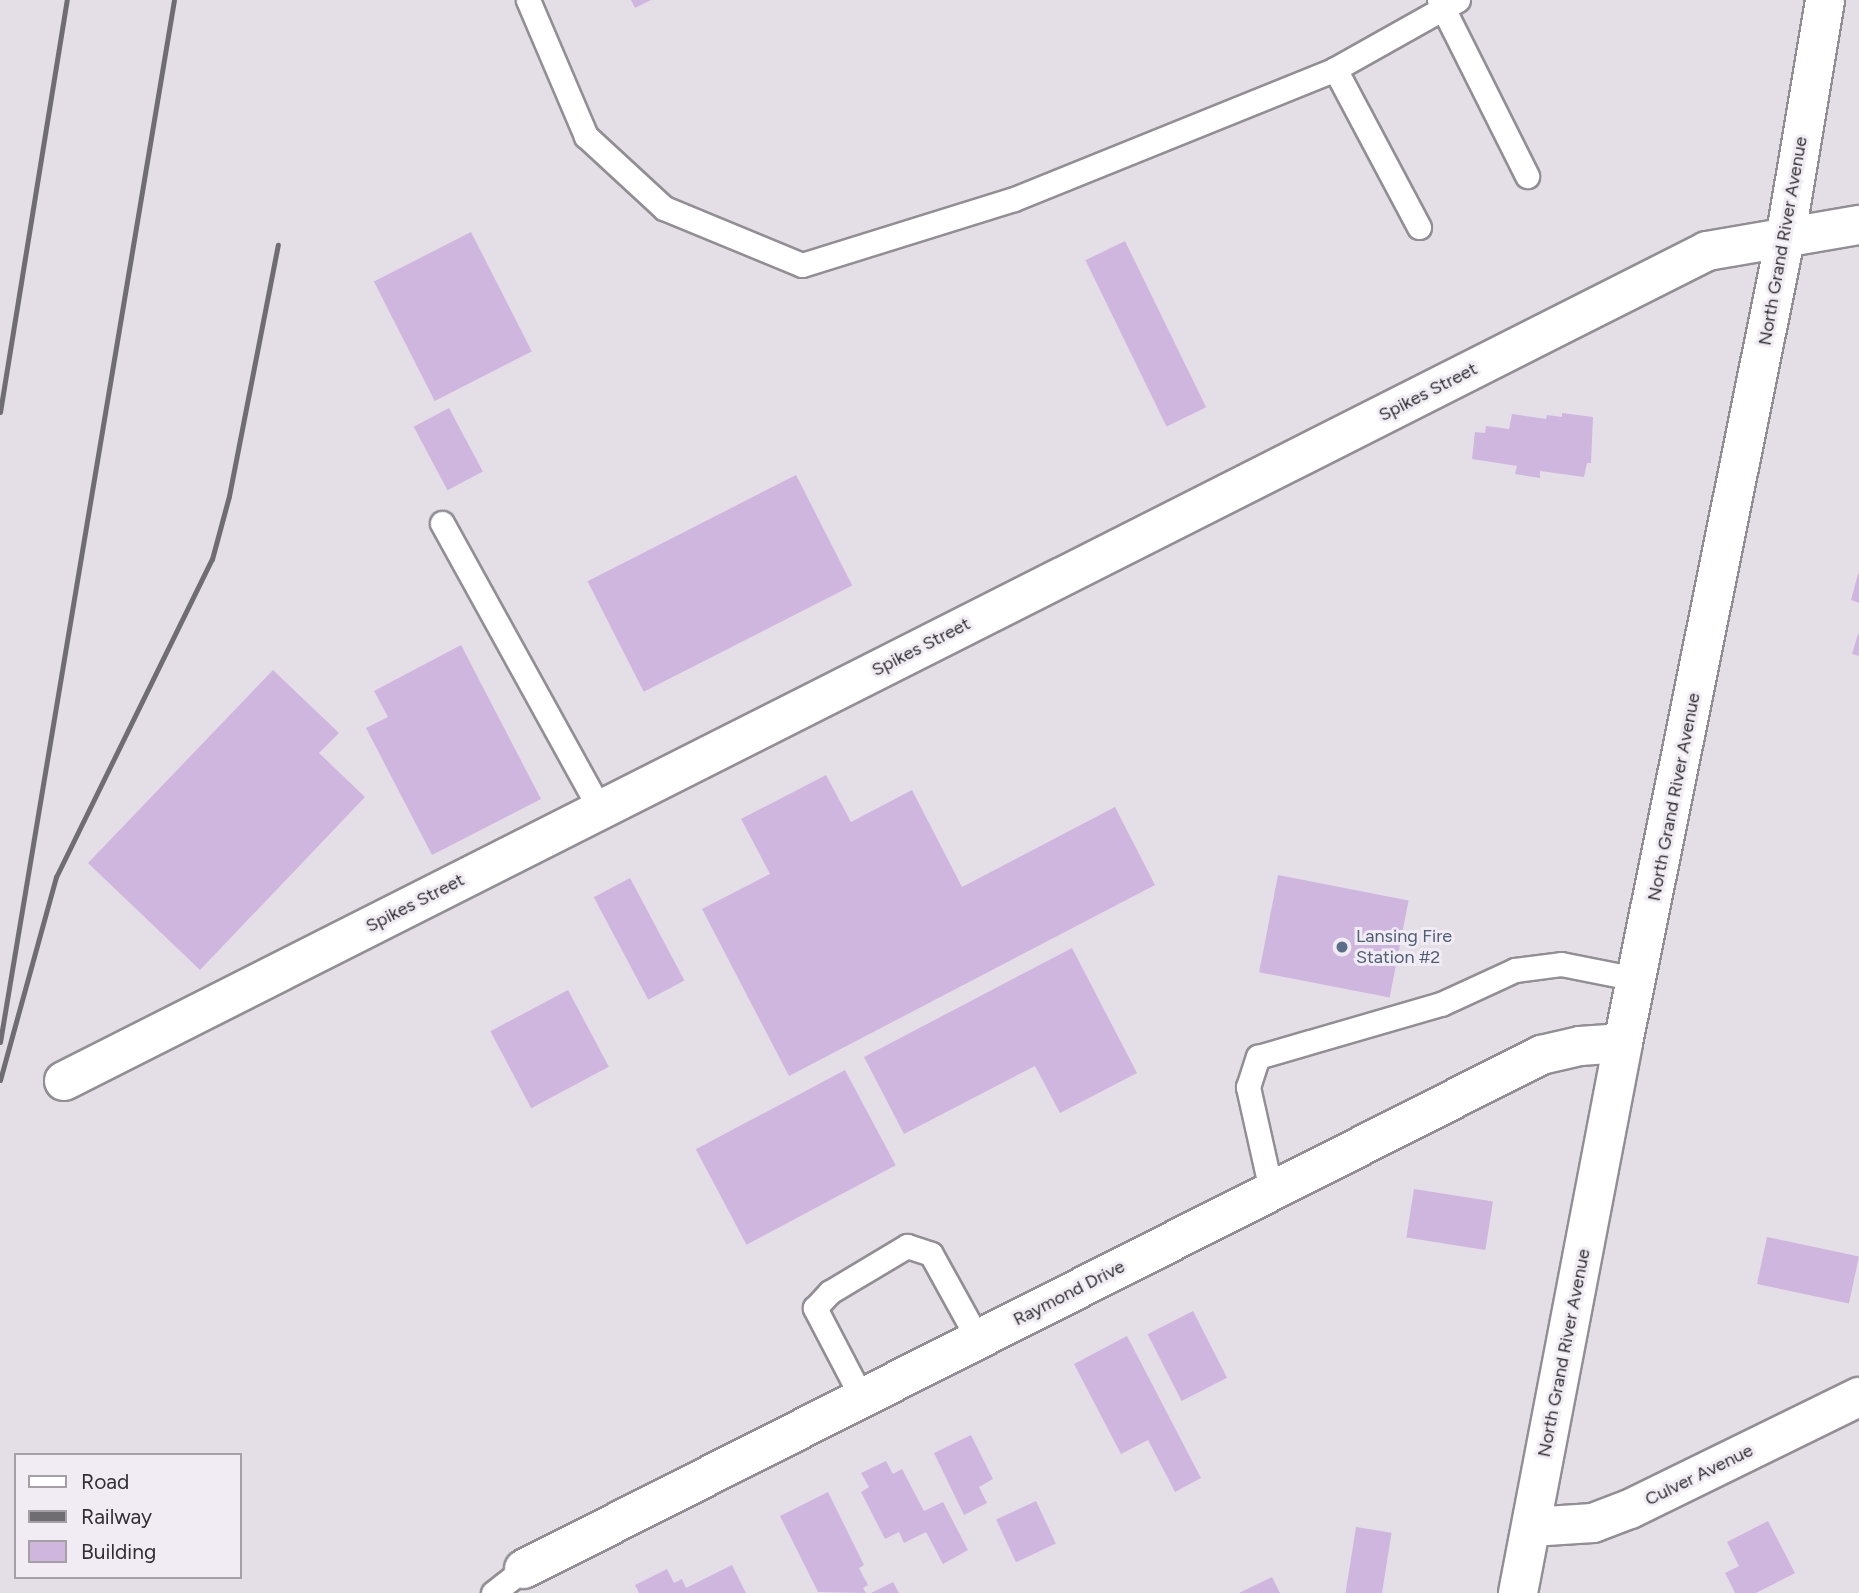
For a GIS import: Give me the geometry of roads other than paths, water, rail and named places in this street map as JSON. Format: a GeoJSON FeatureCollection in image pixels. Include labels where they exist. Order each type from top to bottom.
{"type":"FeatureCollection","features":[{"type":"Feature","properties":{"kind":"street","name":"North Grand River Avenue"},"geometry":{"type":"LineString","coordinates":[[1518,1593],[1623,1043],[1786,234],[1825,0]]}},
{"type":"Feature","properties":{"kind":"street","name":"Spikes Street"},"geometry":{"type":"LineString","coordinates":[[64,1081],[1707,251],[1786,234],[1859,225]]}},
{"type":"Feature","properties":{"kind":"street","name":"Raymond Drive"},"geometry":{"type":"LineString","coordinates":[[524,1569],[1541,1055],[1580,1046],[1623,1043]]}},
{"type":"Feature","properties":{"kind":"street","name":"Culver Avenue"},"geometry":{"type":"LineString","coordinates":[[1531,1527],[1593,1523],[1630,1509],[1859,1397]]}},
{"type":"Feature","properties":{"kind":"lane"},"geometry":{"type":"LineString","coordinates":[[528,0],[586,136],[664,208],[802,265],[1014,199],[1335,69],[1447,3],[1527,176]]}},
{"type":"Feature","properties":{"kind":"lane"},"geometry":{"type":"LineString","coordinates":[[1335,69],[1419,227]]}},
{"type":"Feature","properties":{"kind":"lane"},"geometry":{"type":"LineString","coordinates":[[442,523],[600,809]]}},
{"type":"Feature","properties":{"kind":"lane"},"geometry":{"type":"LineString","coordinates":[[1271,1190],[1248,1087],[1258,1057],[1441,1004],[1515,970],[1561,964],[1637,979]]}},
{"type":"Feature","properties":{"kind":"lane"},"geometry":{"type":"LineString","coordinates":[[862,1398],[815,1308],[830,1292],[907,1246],[931,1254],[978,1339]]}},
{"type":"Feature","properties":{"kind":"lane"},"geometry":{"type":"LineString","coordinates":[[493,1593],[524,1569]]}},
{"type":"Feature","properties":{"kind":"railway"},"geometry":{"type":"LineString","coordinates":[[0,412],[67,0]]}},
{"type":"Feature","properties":{"kind":"railway"},"geometry":{"type":"LineString","coordinates":[[0,1042],[174,0]]}},
{"type":"Feature","properties":{"kind":"railway"},"geometry":{"type":"LineString","coordinates":[[0,1080],[56,877],[212,559],[229,496],[278,245]]}},
{"type":"Feature","properties":{"kind":"place","name":"Lansing Fire Station #2"},"geometry":{"type":"Point","coordinates":[1342,947]}}]}
